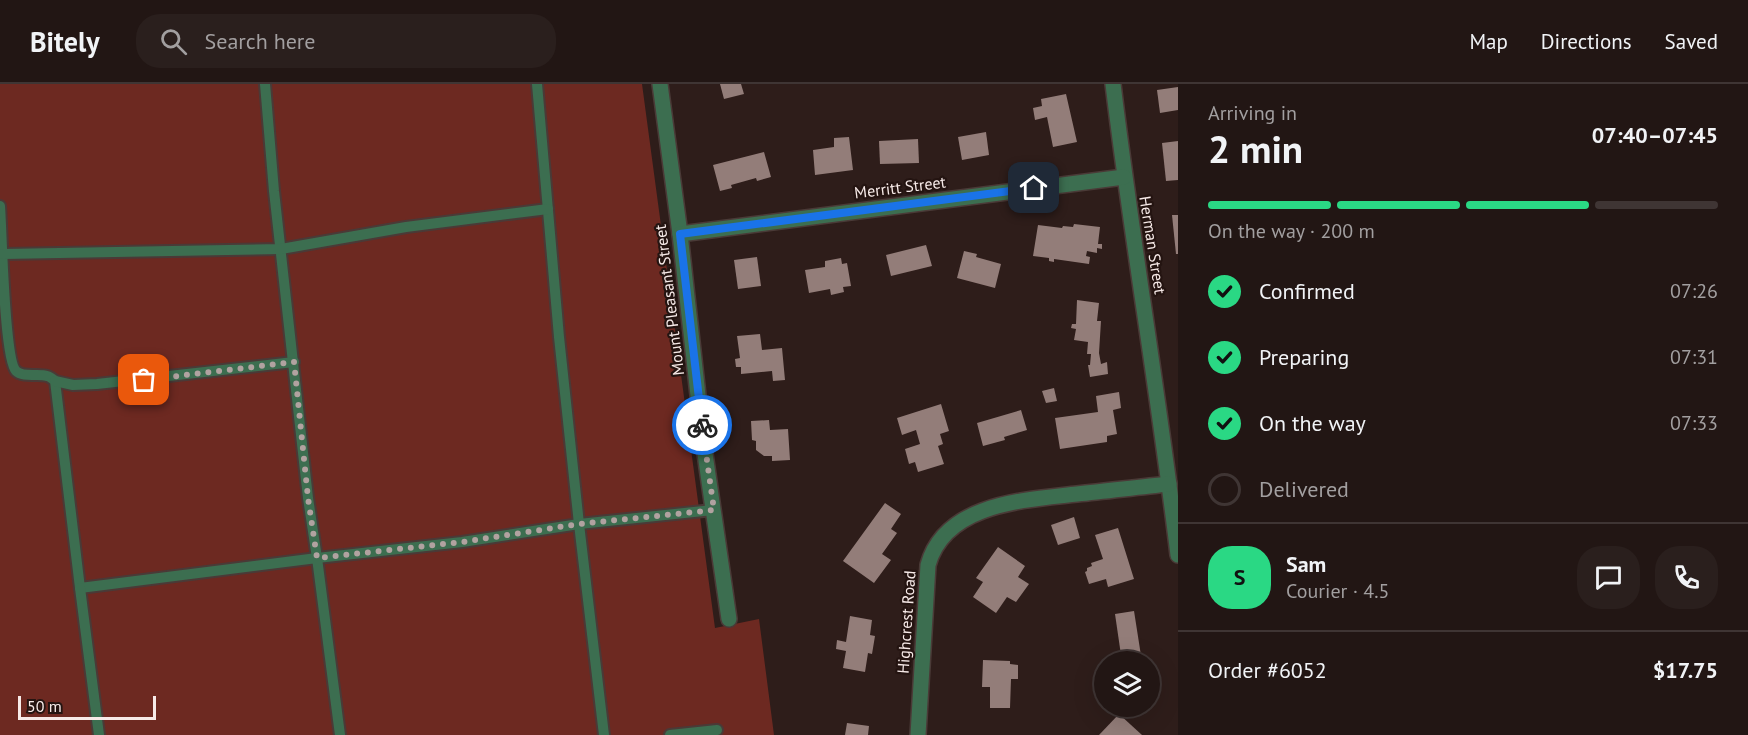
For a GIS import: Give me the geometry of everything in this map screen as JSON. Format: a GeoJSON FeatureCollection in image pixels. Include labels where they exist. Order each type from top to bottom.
{"type":"FeatureCollection","features":[{"type":"Feature","properties":{"kind":"street","name":"Mount Pleasant Street"},"geometry":{"type":"LineString","coordinates":[[660,84],[680,234],[703,440],[729,619]]}},
{"type":"Feature","properties":{"kind":"street","name":"Herman Street"},"geometry":{"type":"LineString","coordinates":[[1113,84],[1124,177],[1178,555]]}},
{"type":"Feature","properties":{"kind":"street","name":"Merritt Street"},"geometry":{"type":"LineString","coordinates":[[680,234],[1124,177]]}},
{"type":"Feature","properties":{"kind":"street","name":"Highcrest Road"},"geometry":{"type":"LineString","coordinates":[[918,735],[928,565],[931,553],[944,536],[973,515],[1005,504],[1169,484]]}},
{"type":"Feature","properties":{"kind":"lane"},"geometry":{"type":"LineString","coordinates":[[265,84],[274,191],[308,498],[340,735]]}},
{"type":"Feature","properties":{"kind":"lane"},"geometry":{"type":"LineString","coordinates":[[537,84],[559,337],[604,735]]}},
{"type":"Feature","properties":{"kind":"lane"},"geometry":{"type":"LineString","coordinates":[[0,206],[7,331],[11,360],[15,370],[19,373],[48,376],[55,381],[73,385],[294,362]]}},
{"type":"Feature","properties":{"kind":"lane"},"geometry":{"type":"LineString","coordinates":[[3,254],[281,249],[406,227],[548,210]]}},
{"type":"Feature","properties":{"kind":"lane"},"geometry":{"type":"LineString","coordinates":[[55,381],[99,735]]}},
{"type":"Feature","properties":{"kind":"lane"},"geometry":{"type":"LineString","coordinates":[[80,588],[462,542],[579,524],[714,510]]}},
{"type":"Feature","properties":{"kind":"lane"},"geometry":{"type":"LineString","coordinates":[[670,735],[717,730]]}},
{"type":"Feature","properties":{"kind":"shaded area"},"geometry":{"type":"Polygon","coordinates":[[[0,84],[642,84],[715,628],[759,619],[774,735],[0,735],[0,84]]]}},
{"type":"Feature","properties":{"kind":"building"},"geometry":{"type":"Polygon","coordinates":[[[720,84],[741,84],[744,94],[724,99],[720,84]]]}},
{"type":"Feature","properties":{"kind":"building"},"geometry":{"type":"Polygon","coordinates":[[[1178,87],[1178,110],[1160,113],[1157,90],[1178,87]]]}},
{"type":"Feature","properties":{"kind":"building"},"geometry":{"type":"Polygon","coordinates":[[[1066,94],[1077,142],[1053,147],[1047,117],[1035,120],[1033,108],[1042,106],[1041,99],[1066,94]]]}},
{"type":"Feature","properties":{"kind":"building"},"geometry":{"type":"Polygon","coordinates":[[[986,132],[989,155],[962,160],[958,137],[986,132]]]}},
{"type":"Feature","properties":{"kind":"building"},"geometry":{"type":"Polygon","coordinates":[[[849,137],[853,170],[815,175],[813,150],[834,147],[834,138],[849,137]]]}},
{"type":"Feature","properties":{"kind":"building"},"geometry":{"type":"Polygon","coordinates":[[[918,139],[919,163],[880,164],[879,141],[918,139]]]}},
{"type":"Feature","properties":{"kind":"building"},"geometry":{"type":"Polygon","coordinates":[[[1178,141],[1178,180],[1166,181],[1162,143],[1178,141]]]}},
{"type":"Feature","properties":{"kind":"building"},"geometry":{"type":"Polygon","coordinates":[[[764,152],[771,177],[757,181],[756,178],[731,185],[732,188],[720,191],[713,165],[764,152]]]}},
{"type":"Feature","properties":{"kind":"building"},"geometry":{"type":"Polygon","coordinates":[[[1172,215],[1178,215],[1178,254],[1176,254],[1172,215]]]}},
{"type":"Feature","properties":{"kind":"building"},"geometry":{"type":"Polygon","coordinates":[[[1074,224],[1100,227],[1098,244],[1102,244],[1102,249],[1097,248],[1097,253],[1087,251],[1086,256],[1090,257],[1089,264],[1054,259],[1054,262],[1049,261],[1049,258],[1033,256],[1038,225],[1062,228],[1063,226],[1073,227],[1074,224]]]}},
{"type":"Feature","properties":{"kind":"building"},"geometry":{"type":"Polygon","coordinates":[[[926,245],[932,266],[891,276],[886,255],[926,245]]]}},
{"type":"Feature","properties":{"kind":"building"},"geometry":{"type":"Polygon","coordinates":[[[964,251],[1001,264],[995,288],[957,278],[964,251]]]}},
{"type":"Feature","properties":{"kind":"building"},"geometry":{"type":"Polygon","coordinates":[[[757,257],[761,286],[738,289],[734,260],[757,257]]]}},
{"type":"Feature","properties":{"kind":"building"},"geometry":{"type":"Polygon","coordinates":[[[841,258],[842,264],[847,263],[851,286],[843,287],[844,292],[831,295],[830,289],[809,293],[805,270],[825,267],[825,261],[841,258]]]}},
{"type":"Feature","properties":{"kind":"building"},"geometry":{"type":"Polygon","coordinates":[[[1077,300],[1099,303],[1097,321],[1101,321],[1099,353],[1101,364],[1107,362],[1108,374],[1090,377],[1088,365],[1090,365],[1091,354],[1087,354],[1088,342],[1074,340],[1076,329],[1071,328],[1072,324],[1076,324],[1077,300]]]}},
{"type":"Feature","properties":{"kind":"building"},"geometry":{"type":"Polygon","coordinates":[[[760,334],[762,350],[782,348],[785,380],[773,381],[772,371],[741,374],[741,367],[736,367],[735,359],[740,358],[737,336],[760,334]]]}},
{"type":"Feature","properties":{"kind":"building"},"geometry":{"type":"Polygon","coordinates":[[[1054,388],[1057,401],[1046,403],[1042,391],[1054,388]]]}},
{"type":"Feature","properties":{"kind":"building"},"geometry":{"type":"Polygon","coordinates":[[[1119,392],[1121,408],[1113,410],[1117,434],[1107,436],[1107,442],[1060,449],[1055,418],[1098,412],[1096,396],[1119,392]]]}},
{"type":"Feature","properties":{"kind":"building"},"geometry":{"type":"Polygon","coordinates":[[[941,404],[949,431],[940,434],[943,444],[938,446],[944,464],[918,472],[915,462],[909,464],[905,449],[920,444],[916,430],[902,435],[897,418],[941,404]]]}},
{"type":"Feature","properties":{"kind":"building"},"geometry":{"type":"Polygon","coordinates":[[[1021,410],[1027,430],[1004,437],[1005,440],[983,446],[977,423],[1021,410]]]}},
{"type":"Feature","properties":{"kind":"building"},"geometry":{"type":"Polygon","coordinates":[[[769,420],[770,430],[788,429],[790,460],[772,461],[772,456],[764,456],[756,450],[756,441],[752,440],[751,421],[769,420]]]}},
{"type":"Feature","properties":{"kind":"building"},"geometry":{"type":"Polygon","coordinates":[[[885,503],[901,514],[891,529],[897,533],[882,554],[891,560],[874,583],[843,561],[885,503]]]}},
{"type":"Feature","properties":{"kind":"building"},"geometry":{"type":"Polygon","coordinates":[[[1074,517],[1080,538],[1058,545],[1051,525],[1074,517]]]}},
{"type":"Feature","properties":{"kind":"building"},"geometry":{"type":"Polygon","coordinates":[[[1118,528],[1134,579],[1108,587],[1106,579],[1089,584],[1085,572],[1087,568],[1092,566],[1091,563],[1103,559],[1095,535],[1118,528]]]}},
{"type":"Feature","properties":{"kind":"building"},"geometry":{"type":"Polygon","coordinates":[[[998,547],[1025,566],[1018,577],[1029,584],[1016,602],[1007,597],[996,613],[973,597],[983,582],[976,578],[998,547]]]}},
{"type":"Feature","properties":{"kind":"building"},"geometry":{"type":"Polygon","coordinates":[[[1134,611],[1140,651],[1120,651],[1115,614],[1134,611]]]}},
{"type":"Feature","properties":{"kind":"building"},"geometry":{"type":"Polygon","coordinates":[[[850,616],[872,620],[870,635],[875,636],[872,654],[868,653],[865,672],[843,668],[846,651],[836,649],[837,640],[846,642],[850,616]]]}},
{"type":"Feature","properties":{"kind":"building"},"geometry":{"type":"Polygon","coordinates":[[[983,660],[1010,661],[1010,664],[1018,665],[1018,679],[1011,679],[1010,708],[990,708],[990,687],[982,687],[983,660]]]}},
{"type":"Feature","properties":{"kind":"building"},"geometry":{"type":"Polygon","coordinates":[[[1116,717],[1122,717],[1142,735],[1099,735],[1116,717]]]}},
{"type":"Feature","properties":{"kind":"building"},"geometry":{"type":"Polygon","coordinates":[[[847,723],[869,726],[868,735],[845,735],[847,723]]]}},
{"type":"Feature","properties":{"kind":"way so far"},"geometry":{"type":"LineString","coordinates":[[144,380],[294,362],[308,498],[317,558],[462,542],[579,524],[714,510],[702,425]]}},
{"type":"Feature","properties":{"kind":"route"},"geometry":{"type":"LineString","coordinates":[[702,425],[680,234],[1034,188]]}}]}
